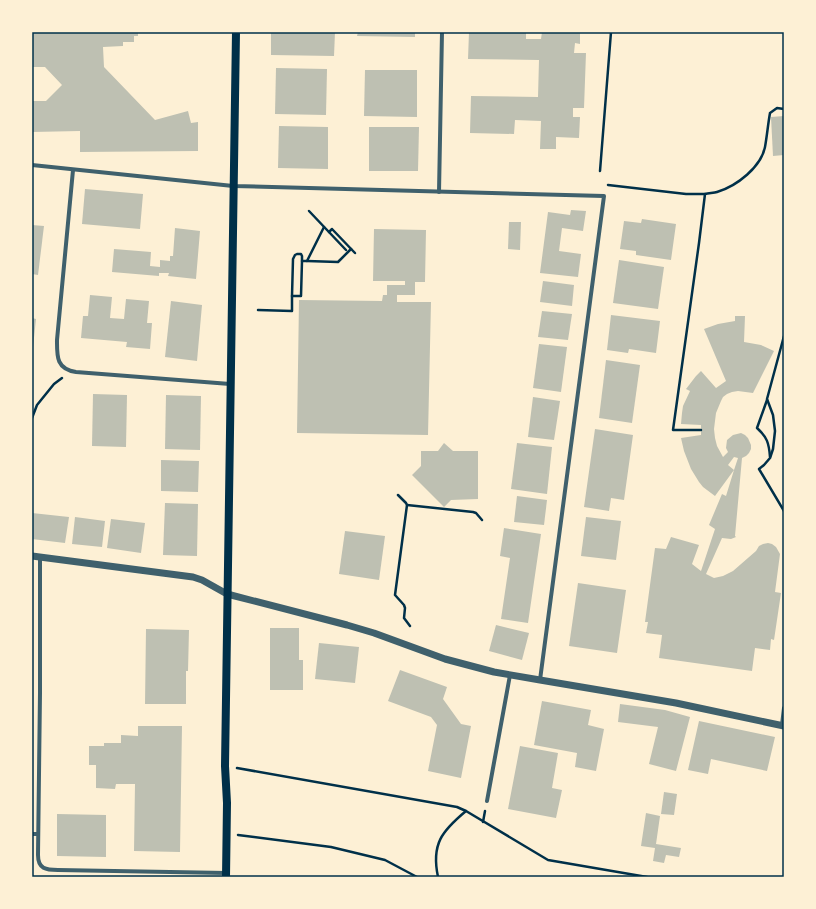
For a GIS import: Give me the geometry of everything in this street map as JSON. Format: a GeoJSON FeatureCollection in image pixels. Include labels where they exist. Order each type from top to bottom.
{"type":"FeatureCollection","features":[{"type":"Feature","properties":{"kind":"main road"},"geometry":{"type":"LineString","coordinates":[[226,875],[227,803],[225,766],[227,594],[236,32]]}},
{"type":"Feature","properties":{"kind":"street"},"geometry":{"type":"LineString","coordinates":[[439,192],[442,32]]}},
{"type":"Feature","properties":{"kind":"street"},"geometry":{"type":"LineString","coordinates":[[32,165],[233,186],[604,196],[540,680]]}},
{"type":"Feature","properties":{"kind":"street"},"geometry":{"type":"LineString","coordinates":[[73,170],[57,340],[58,360],[61,365],[70,371],[230,384]]}},
{"type":"Feature","properties":{"kind":"street"},"geometry":{"type":"LineString","coordinates":[[32,556],[193,577],[202,580],[227,594],[347,625],[374,633],[446,659],[494,672],[676,703],[783,726],[784,708]]}},
{"type":"Feature","properties":{"kind":"street"},"geometry":{"type":"LineString","coordinates":[[40,557],[39,863],[42,867],[50,870],[226,875]]}},
{"type":"Feature","properties":{"kind":"street"},"geometry":{"type":"LineString","coordinates":[[487,801],[510,675]]}},
{"type":"Feature","properties":{"kind":"street"},"geometry":{"type":"LineString","coordinates":[[32,834],[38,834]]}},
{"type":"Feature","properties":{"kind":"path"},"geometry":{"type":"LineString","coordinates":[[600,171],[611,32]]}},
{"type":"Feature","properties":{"kind":"path"},"geometry":{"type":"LineString","coordinates":[[601,184],[686,194],[718,192],[735,184],[759,163],[765,148],[770,113],[777,108],[784,109]]}},
{"type":"Feature","properties":{"kind":"path"},"geometry":{"type":"LineString","coordinates":[[701,430],[673,430],[705,194]]}},
{"type":"Feature","properties":{"kind":"path"},"geometry":{"type":"LineString","coordinates":[[309,211],[346,250]]}},
{"type":"Feature","properties":{"kind":"path"},"geometry":{"type":"LineString","coordinates":[[307,261],[324,227]]}},
{"type":"Feature","properties":{"kind":"path"},"geometry":{"type":"LineString","coordinates":[[329,232],[332,229],[355,253]]}},
{"type":"Feature","properties":{"kind":"path"},"geometry":{"type":"LineString","coordinates":[[302,261],[338,262],[351,249]]}},
{"type":"Feature","properties":{"kind":"path"},"geometry":{"type":"LineString","coordinates":[[258,310],[292,311],[292,296],[293,259],[295,255],[301,254],[301,296],[292,296]]}},
{"type":"Feature","properties":{"kind":"path"},"geometry":{"type":"LineString","coordinates":[[770,458],[769,446],[766,437],[757,428],[767,399],[784,336]]}},
{"type":"Feature","properties":{"kind":"path"},"geometry":{"type":"LineString","coordinates":[[32,418],[37,405],[54,384],[70,371]]}},
{"type":"Feature","properties":{"kind":"path"},"geometry":{"type":"LineString","coordinates":[[767,399],[773,415],[775,431],[773,449],[770,458],[759,469],[784,511]]}},
{"type":"Feature","properties":{"kind":"path"},"geometry":{"type":"LineString","coordinates":[[398,495],[407,505],[473,512],[476,513],[482,520]]}},
{"type":"Feature","properties":{"kind":"path"},"geometry":{"type":"LineString","coordinates":[[407,505],[395,594],[404,605],[404,618],[410,626]]}},
{"type":"Feature","properties":{"kind":"path"},"geometry":{"type":"LineString","coordinates":[[225,766],[451,806],[466,811],[548,860],[647,877]]}},
{"type":"Feature","properties":{"kind":"path"},"geometry":{"type":"LineString","coordinates":[[438,877],[436,869],[436,855],[440,838],[447,828],[466,811]]}},
{"type":"Feature","properties":{"kind":"path"},"geometry":{"type":"LineString","coordinates":[[226,834],[331,847],[386,860],[417,877]]}},
{"type":"Feature","properties":{"kind":"building"},"geometry":{"type":"Polygon","coordinates":[[[32,32],[138,32],[138,36],[134,36],[134,42],[123,42],[123,46],[103,47],[104,67],[155,120],[188,111],[191,123],[198,122],[198,151],[80,152],[80,131],[32,132],[32,101],[46,101],[62,85],[45,67],[32,67],[32,32]]]}},
{"type":"Feature","properties":{"kind":"building"},"geometry":{"type":"Polygon","coordinates":[[[271,32],[335,32],[334,56],[271,55],[271,32]]]}},
{"type":"Feature","properties":{"kind":"building"},"geometry":{"type":"Polygon","coordinates":[[[358,32],[415,32],[415,37],[357,36],[358,32]]]}},
{"type":"Feature","properties":{"kind":"building"},"geometry":{"type":"Polygon","coordinates":[[[469,32],[526,32],[526,39],[541,39],[542,32],[580,32],[580,44],[575,43],[574,53],[586,53],[584,108],[573,108],[573,117],[580,117],[579,138],[556,137],[556,149],[540,149],[541,121],[515,120],[514,134],[470,133],[471,96],[538,97],[539,60],[468,59],[469,32]]]}},
{"type":"Feature","properties":{"kind":"building"},"geometry":{"type":"Polygon","coordinates":[[[276,68],[327,69],[326,115],[275,114],[276,68]]]}},
{"type":"Feature","properties":{"kind":"building"},"geometry":{"type":"Polygon","coordinates":[[[365,70],[417,70],[417,117],[364,116],[365,70]]]}},
{"type":"Feature","properties":{"kind":"building"},"geometry":{"type":"Polygon","coordinates":[[[784,116],[784,155],[773,156],[771,117],[784,116]]]}},
{"type":"Feature","properties":{"kind":"building"},"geometry":{"type":"Polygon","coordinates":[[[279,126],[328,127],[328,169],[278,168],[279,126]]]}},
{"type":"Feature","properties":{"kind":"building"},"geometry":{"type":"Polygon","coordinates":[[[369,127],[419,127],[418,171],[369,171],[369,127]]]}},
{"type":"Feature","properties":{"kind":"building"},"geometry":{"type":"Polygon","coordinates":[[[85,189],[143,194],[140,229],[82,224],[85,189]]]}},
{"type":"Feature","properties":{"kind":"building"},"geometry":{"type":"Polygon","coordinates":[[[571,210],[586,211],[583,231],[562,228],[559,251],[581,254],[578,277],[540,273],[548,212],[570,215],[571,210]]]}},
{"type":"Feature","properties":{"kind":"building"},"geometry":{"type":"Polygon","coordinates":[[[642,219],[676,224],[671,260],[636,255],[636,251],[620,249],[624,221],[641,223],[642,219]]]}},
{"type":"Feature","properties":{"kind":"building"},"geometry":{"type":"Polygon","coordinates":[[[509,222],[521,222],[520,250],[508,249],[509,222]]]}},
{"type":"Feature","properties":{"kind":"building"},"geometry":{"type":"Polygon","coordinates":[[[32,225],[44,226],[38,275],[32,274],[32,225]]]}},
{"type":"Feature","properties":{"kind":"building"},"geometry":{"type":"Polygon","coordinates":[[[175,228],[200,231],[196,279],[168,276],[169,273],[159,273],[159,276],[112,272],[114,249],[151,252],[150,266],[160,267],[160,260],[170,261],[170,256],[173,256],[175,228]]]}},
{"type":"Feature","properties":{"kind":"building"},"geometry":{"type":"Polygon","coordinates":[[[374,229],[426,230],[425,282],[415,282],[415,295],[397,295],[397,302],[431,302],[428,435],[297,433],[299,300],[382,301],[383,295],[387,295],[387,285],[405,285],[405,281],[373,281],[374,229]]]}},
{"type":"Feature","properties":{"kind":"building"},"geometry":{"type":"Polygon","coordinates":[[[619,260],[664,267],[658,309],[613,303],[619,260]]]}},
{"type":"Feature","properties":{"kind":"building"},"geometry":{"type":"Polygon","coordinates":[[[543,281],[574,285],[572,306],[540,302],[543,281]]]}},
{"type":"Feature","properties":{"kind":"building"},"geometry":{"type":"Polygon","coordinates":[[[90,295],[112,297],[110,318],[124,319],[126,299],[149,301],[147,323],[152,323],[150,349],[126,347],[127,342],[81,338],[83,316],[88,316],[90,295]]]}},
{"type":"Feature","properties":{"kind":"building"},"geometry":{"type":"Polygon","coordinates":[[[171,301],[202,305],[197,361],[165,357],[171,301]]]}},
{"type":"Feature","properties":{"kind":"building"},"geometry":{"type":"Polygon","coordinates":[[[542,311],[572,314],[568,340],[538,337],[542,311]]]}},
{"type":"Feature","properties":{"kind":"building"},"geometry":{"type":"Polygon","coordinates":[[[611,315],[660,321],[656,353],[629,349],[628,353],[607,350],[611,315]]]}},
{"type":"Feature","properties":{"kind":"building"},"geometry":{"type":"Polygon","coordinates":[[[735,316],[745,316],[744,342],[761,345],[774,351],[753,393],[738,391],[727,394],[723,397],[716,413],[714,429],[715,438],[717,446],[723,457],[728,452],[726,448],[727,440],[733,435],[741,433],[745,435],[751,445],[751,449],[746,456],[742,458],[736,537],[731,539],[722,538],[706,574],[714,578],[723,576],[733,571],[763,544],[772,544],[776,547],[780,554],[775,592],[781,593],[774,640],[771,639],[770,650],[755,648],[752,671],[659,658],[662,635],[646,633],[648,622],[645,622],[655,548],[666,549],[671,537],[699,545],[692,564],[701,571],[715,529],[709,525],[722,494],[726,496],[734,470],[715,496],[703,487],[691,469],[681,438],[701,435],[701,425],[681,424],[683,406],[690,391],[686,389],[701,371],[716,388],[726,381],[704,329],[718,324],[735,321],[735,316]],[[734,457],[728,465],[734,470],[738,458],[734,457]]]}},
{"type":"Feature","properties":{"kind":"building"},"geometry":{"type":"Polygon","coordinates":[[[32,318],[36,319],[33,347],[32,347],[32,318]]]}},
{"type":"Feature","properties":{"kind":"building"},"geometry":{"type":"Polygon","coordinates":[[[539,344],[567,347],[561,392],[533,388],[539,344]]]}},
{"type":"Feature","properties":{"kind":"building"},"geometry":{"type":"Polygon","coordinates":[[[606,360],[640,365],[632,423],[599,418],[606,360]]]}},
{"type":"Feature","properties":{"kind":"building"},"geometry":{"type":"Polygon","coordinates":[[[93,394],[127,395],[126,447],[92,446],[93,394]]]}},
{"type":"Feature","properties":{"kind":"building"},"geometry":{"type":"Polygon","coordinates":[[[166,395],[201,396],[200,450],[165,449],[166,395]]]}},
{"type":"Feature","properties":{"kind":"building"},"geometry":{"type":"Polygon","coordinates":[[[533,397],[560,401],[554,440],[528,437],[533,397]]]}},
{"type":"Feature","properties":{"kind":"building"},"geometry":{"type":"Polygon","coordinates":[[[595,429],[633,435],[624,500],[611,498],[609,511],[584,507],[595,429]]]}},
{"type":"Feature","properties":{"kind":"building"},"geometry":{"type":"Polygon","coordinates":[[[444,443],[453,451],[478,451],[478,499],[451,500],[444,507],[412,475],[421,466],[421,451],[438,451],[444,443]]]}},
{"type":"Feature","properties":{"kind":"building"},"geometry":{"type":"Polygon","coordinates":[[[517,443],[552,447],[547,494],[511,489],[517,443]]]}},
{"type":"Feature","properties":{"kind":"building"},"geometry":{"type":"Polygon","coordinates":[[[161,460],[199,461],[198,492],[161,491],[161,460]]]}},
{"type":"Feature","properties":{"kind":"building"},"geometry":{"type":"Polygon","coordinates":[[[517,496],[547,500],[544,525],[514,522],[517,496]]]}},
{"type":"Feature","properties":{"kind":"building"},"geometry":{"type":"Polygon","coordinates":[[[165,503],[198,504],[197,556],[163,555],[165,503]]]}},
{"type":"Feature","properties":{"kind":"building"},"geometry":{"type":"Polygon","coordinates":[[[32,513],[69,517],[65,543],[32,539],[32,513]]]}},
{"type":"Feature","properties":{"kind":"building"},"geometry":{"type":"Polygon","coordinates":[[[75,517],[105,521],[102,547],[72,544],[75,517]]]}},
{"type":"Feature","properties":{"kind":"building"},"geometry":{"type":"Polygon","coordinates":[[[586,517],[621,521],[616,560],[581,556],[586,517]]]}},
{"type":"Feature","properties":{"kind":"building"},"geometry":{"type":"Polygon","coordinates":[[[111,519],[145,523],[141,553],[107,548],[111,519]]]}},
{"type":"Feature","properties":{"kind":"building"},"geometry":{"type":"Polygon","coordinates":[[[504,528],[541,534],[528,623],[501,619],[510,558],[500,556],[504,528]]]}},
{"type":"Feature","properties":{"kind":"building"},"geometry":{"type":"Polygon","coordinates":[[[345,531],[385,536],[379,580],[339,574],[345,531]]]}},
{"type":"Feature","properties":{"kind":"building"},"geometry":{"type":"Polygon","coordinates":[[[578,583],[626,590],[617,653],[569,646],[578,583]]]}},
{"type":"Feature","properties":{"kind":"building"},"geometry":{"type":"Polygon","coordinates":[[[496,625],[529,633],[522,660],[489,651],[496,625]]]}},
{"type":"Feature","properties":{"kind":"building"},"geometry":{"type":"Polygon","coordinates":[[[270,628],[299,628],[299,660],[303,660],[303,690],[270,690],[270,628]]]}},
{"type":"Feature","properties":{"kind":"building"},"geometry":{"type":"Polygon","coordinates":[[[146,629],[189,630],[188,671],[186,671],[186,704],[145,704],[146,629]]]}},
{"type":"Feature","properties":{"kind":"building"},"geometry":{"type":"Polygon","coordinates":[[[319,643],[359,647],[355,683],[315,679],[319,643]]]}},
{"type":"Feature","properties":{"kind":"building"},"geometry":{"type":"Polygon","coordinates":[[[400,670],[447,687],[443,699],[461,724],[471,726],[461,778],[428,771],[437,725],[431,717],[388,701],[400,670]]]}},
{"type":"Feature","properties":{"kind":"building"},"geometry":{"type":"Polygon","coordinates":[[[542,701],[591,710],[588,725],[604,729],[596,771],[575,767],[577,753],[534,745],[542,701]]]}},
{"type":"Feature","properties":{"kind":"building"},"geometry":{"type":"Polygon","coordinates":[[[620,704],[665,710],[690,717],[676,771],[649,764],[658,727],[618,722],[620,704]]]}},
{"type":"Feature","properties":{"kind":"building"},"geometry":{"type":"Polygon","coordinates":[[[699,721],[775,737],[767,771],[711,759],[708,774],[688,770],[699,721]]]}},
{"type":"Feature","properties":{"kind":"building"},"geometry":{"type":"Polygon","coordinates":[[[138,726],[182,726],[180,852],[134,851],[135,784],[116,784],[115,789],[96,788],[96,765],[89,765],[89,746],[104,746],[104,743],[121,743],[121,735],[138,736],[138,726]]]}},
{"type":"Feature","properties":{"kind":"building"},"geometry":{"type":"Polygon","coordinates":[[[520,746],[558,753],[552,788],[562,790],[556,818],[508,809],[520,746]]]}},
{"type":"Feature","properties":{"kind":"building"},"geometry":{"type":"Polygon","coordinates":[[[664,792],[677,794],[674,815],[661,814],[664,792]]]}},
{"type":"Feature","properties":{"kind":"building"},"geometry":{"type":"Polygon","coordinates":[[[646,813],[660,816],[656,844],[681,848],[679,857],[666,855],[664,863],[653,861],[655,848],[641,846],[646,813]]]}},
{"type":"Feature","properties":{"kind":"building"},"geometry":{"type":"Polygon","coordinates":[[[57,814],[106,815],[106,857],[57,856],[57,814]]]}}]}
